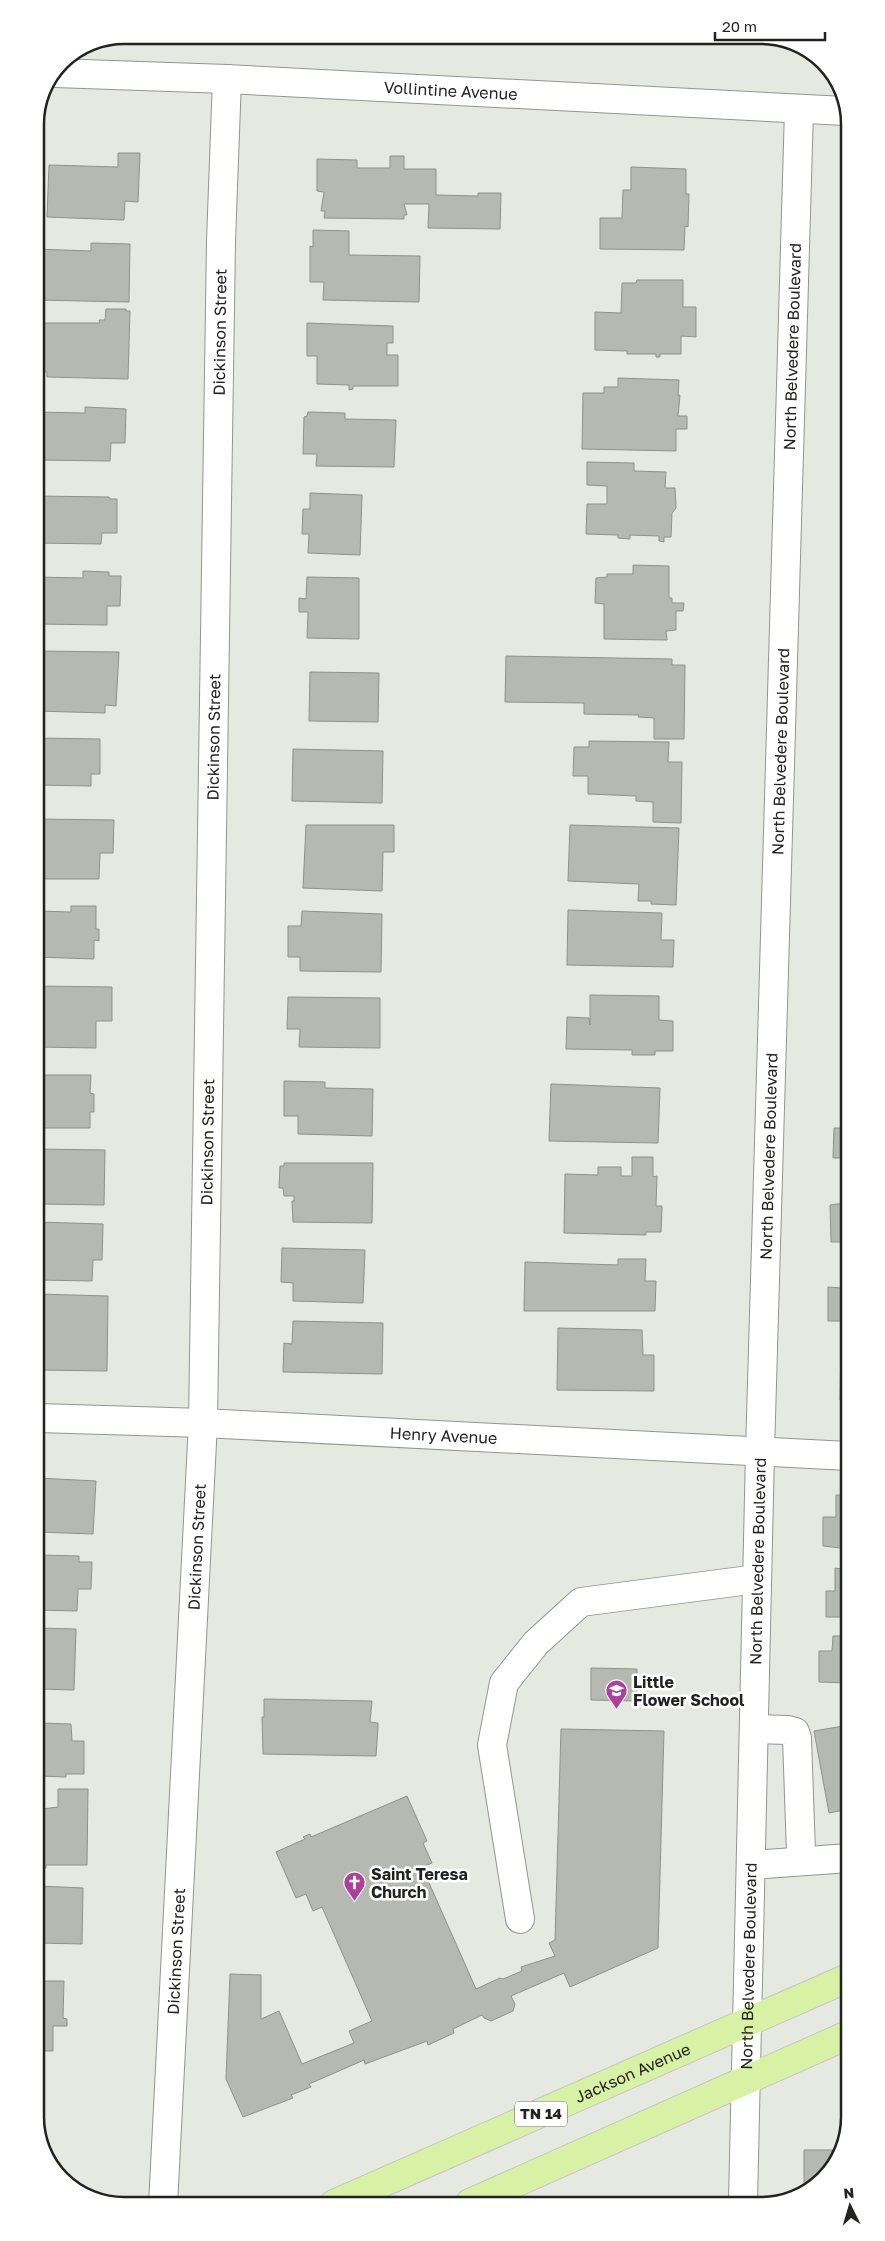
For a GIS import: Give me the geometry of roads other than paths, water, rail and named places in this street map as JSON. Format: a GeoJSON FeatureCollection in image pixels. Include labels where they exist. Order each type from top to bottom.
{"type":"FeatureCollection","features":[{"type":"Feature","properties":{"kind":"main road","name":"Jackson Avenue"},"geometry":{"type":"LineString","coordinates":[[350,2197],[748,2024],[841,1981]]}},
{"type":"Feature","properties":{"kind":"main road"},"geometry":{"type":"LineString","coordinates":[[486,2197],[841,2038]]}},
{"type":"Feature","properties":{"kind":"street","name":"Vollintine Avenue"},"geometry":{"type":"LineString","coordinates":[[62,73],[227,79],[799,110],[839,105]]}},
{"type":"Feature","properties":{"kind":"street","name":"Dickinson Street"},"geometry":{"type":"LineString","coordinates":[[163,2197],[203,1423],[221,241],[227,79]]}},
{"type":"Feature","properties":{"kind":"street","name":"North Belvedere Boulevard"},"geometry":{"type":"LineString","coordinates":[[742,2197],[748,2024],[760,1452],[799,110]]}},
{"type":"Feature","properties":{"kind":"street","name":"Henry Avenue"},"geometry":{"type":"LineString","coordinates":[[44,1418],[203,1423],[841,1456]]}},
{"type":"Feature","properties":{"kind":"street"},"geometry":{"type":"LineString","coordinates":[[520,1919],[492,1746],[504,1683],[536,1643],[581,1602],[757,1579]]}},
{"type":"Feature","properties":{"kind":"street"},"geometry":{"type":"LineString","coordinates":[[754,1729],[795,1732],[797,1738],[801,1853],[798,1860]]}},
{"type":"Feature","properties":{"kind":"street"},"geometry":{"type":"LineString","coordinates":[[751,1865],[798,1860],[841,1858]]}},
{"type":"Feature","properties":{"kind":"place","name":"Little Flower School"},"geometry":{"type":"Point","coordinates":[617,1710]}},
{"type":"Feature","properties":{"kind":"place","name":"Saint Teresa Church"},"geometry":{"type":"Point","coordinates":[355,1902]}}]}
